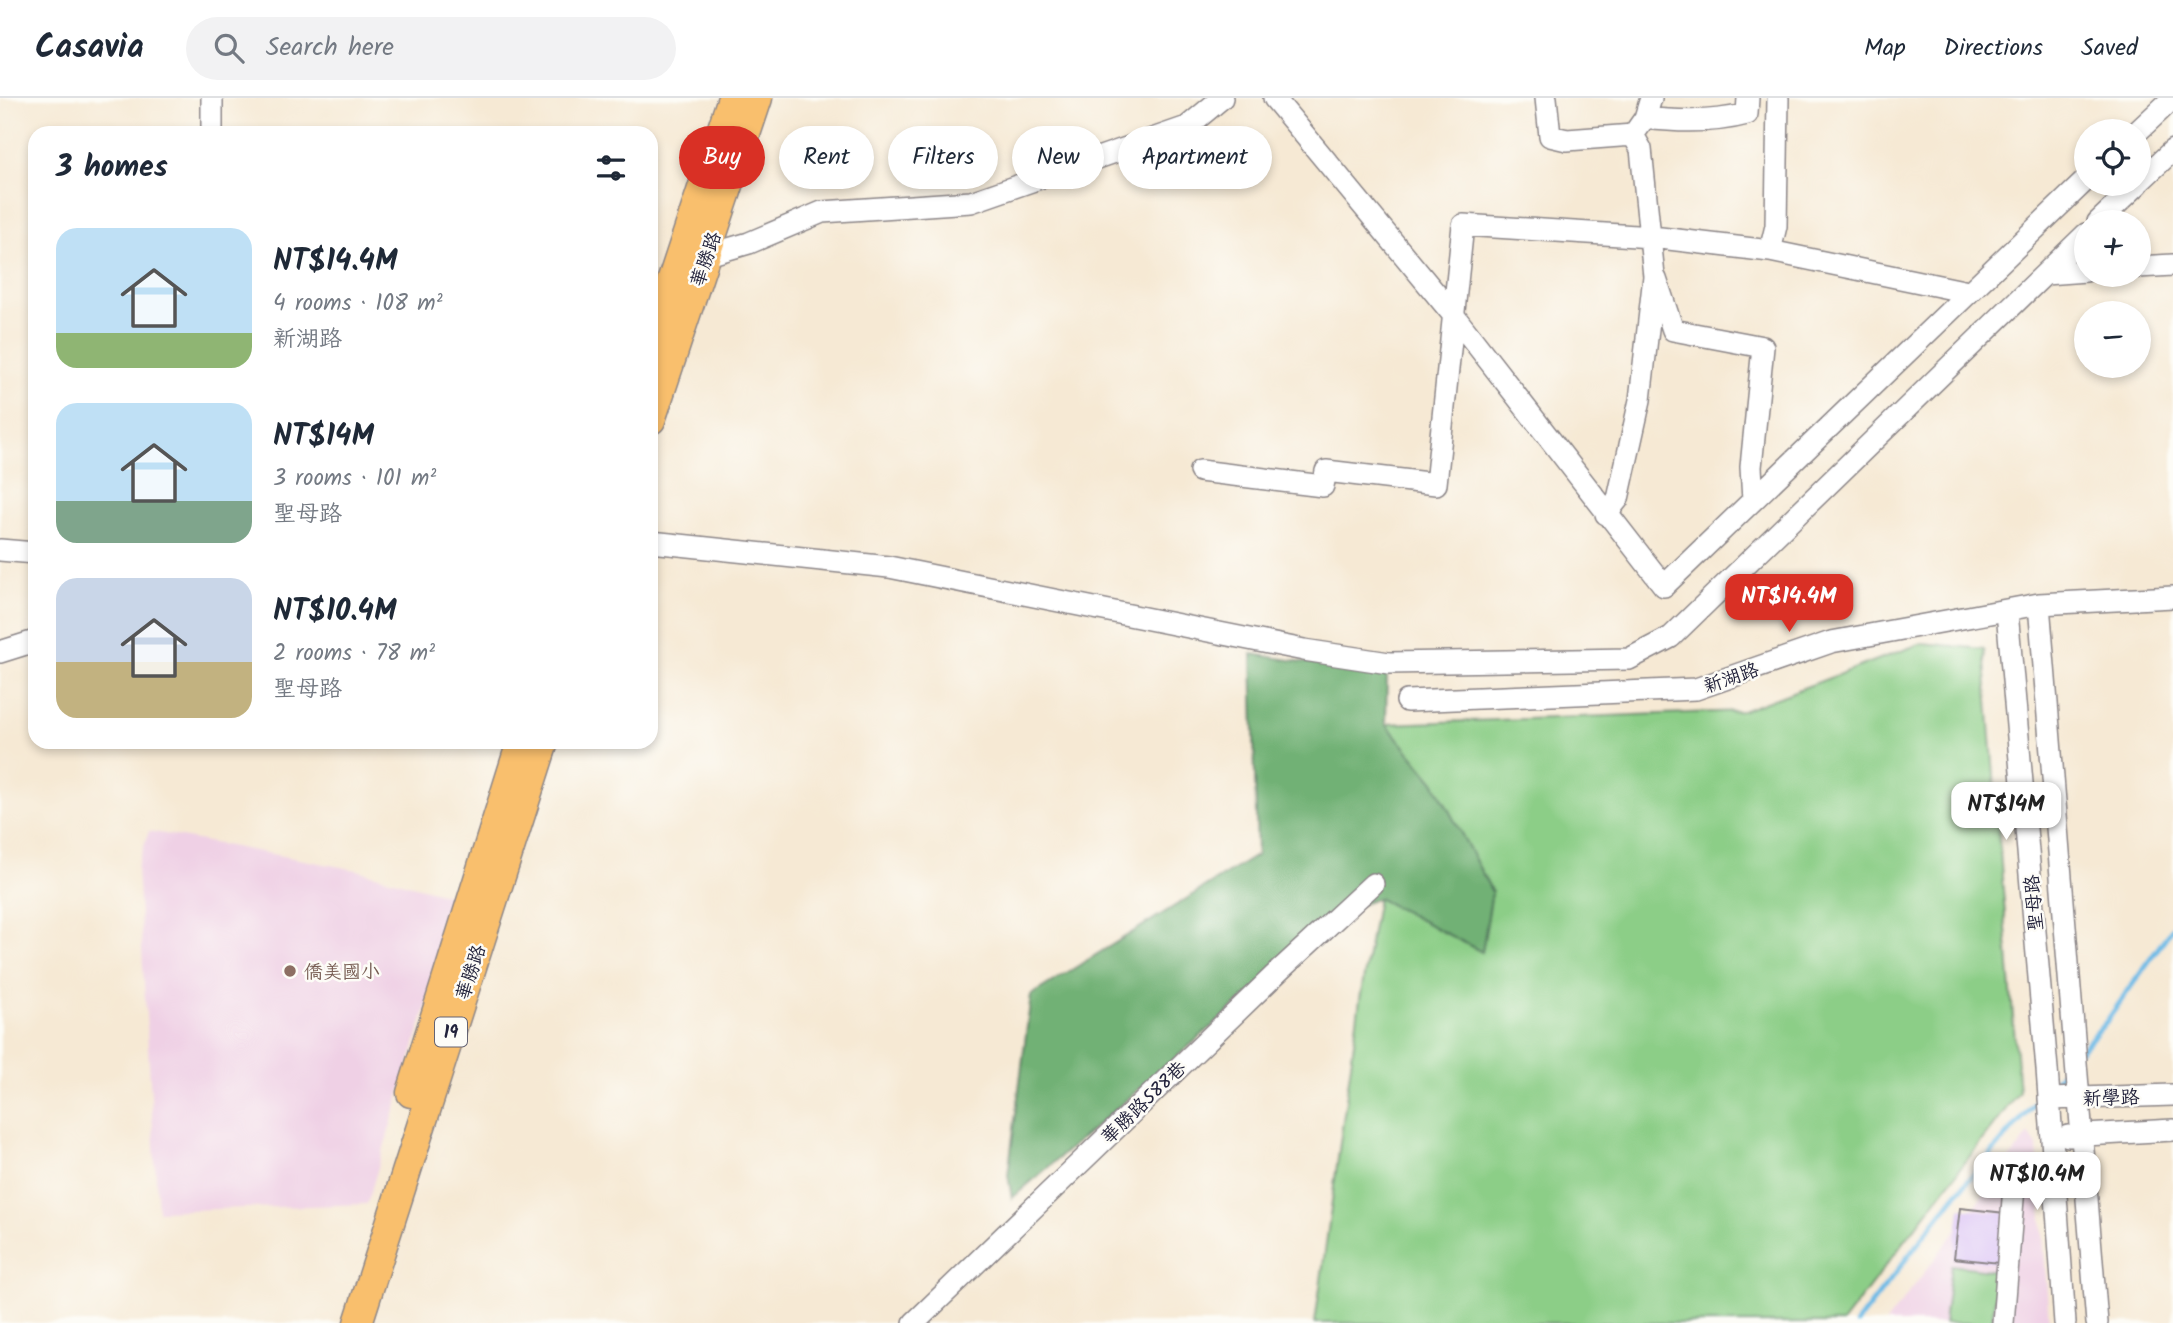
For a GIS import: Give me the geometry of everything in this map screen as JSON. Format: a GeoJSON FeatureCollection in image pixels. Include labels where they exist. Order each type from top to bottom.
{"type":"FeatureCollection","features":[{"type":"Feature","properties":{"kind":"main road","name":"華勝路"},"geometry":{"type":"LineString","coordinates":[[695,253],[732,98]]}},
{"type":"Feature","properties":{"kind":"main road","name":"華勝路"},"geometry":{"type":"LineString","coordinates":[[658,354],[661,325],[695,253],[758,98]]}},
{"type":"Feature","properties":{"kind":"main road","name":"華勝路"},"geometry":{"type":"LineString","coordinates":[[358,1323],[519,749]]}},
{"type":"Feature","properties":{"kind":"main road","name":"華勝路"},"geometry":{"type":"LineString","coordinates":[[338,1323],[542,749]]}},
{"type":"Feature","properties":{"kind":"street"},"geometry":{"type":"LineString","coordinates":[[212,98],[212,126]]}},
{"type":"Feature","properties":{"kind":"street"},"geometry":{"type":"LineString","coordinates":[[695,253],[749,243],[822,212],[971,202],[1187,127],[1222,98]]}},
{"type":"Feature","properties":{"kind":"street"},"geometry":{"type":"LineString","coordinates":[[1274,98],[1454,317],[1664,586],[2074,191]]}},
{"type":"Feature","properties":{"kind":"street"},"geometry":{"type":"LineString","coordinates":[[1546,98],[1550,136],[1567,140],[1643,117],[1676,122],[1725,120],[1747,114],[1748,98]]}},
{"type":"Feature","properties":{"kind":"street"},"geometry":{"type":"LineString","coordinates":[[1770,251],[1776,226],[1778,98]]}},
{"type":"Feature","properties":{"kind":"street"},"geometry":{"type":"LineString","coordinates":[[2151,119],[2173,98]]}},
{"type":"Feature","properties":{"kind":"street"},"geometry":{"type":"LineString","coordinates":[[1606,514],[1618,499],[1640,400],[1654,276],[1641,149],[1643,117]]}},
{"type":"Feature","properties":{"kind":"street"},"geometry":{"type":"LineString","coordinates":[[2151,171],[2173,150]]}},
{"type":"Feature","properties":{"kind":"street"},"geometry":{"type":"LineString","coordinates":[[2111,210],[2125,196]]}},
{"type":"Feature","properties":{"kind":"street"},"geometry":{"type":"LineString","coordinates":[[1200,471],[1323,486],[1326,471],[1436,484],[1463,225],[1652,237],[1770,251],[1968,292]]}},
{"type":"Feature","properties":{"kind":"street"},"geometry":{"type":"LineString","coordinates":[[658,543],[889,567],[1265,642],[1389,663],[1629,659],[1671,638],[2074,246]]}},
{"type":"Feature","properties":{"kind":"street"},"geometry":{"type":"LineString","coordinates":[[2151,266],[2173,265]]}},
{"type":"Feature","properties":{"kind":"street"},"geometry":{"type":"LineString","coordinates":[[2045,274],[2074,272]]}},
{"type":"Feature","properties":{"kind":"street"},"geometry":{"type":"LineString","coordinates":[[1654,276],[1673,330],[1763,347],[1751,467],[1753,500]]}},
{"type":"Feature","properties":{"kind":"street"},"geometry":{"type":"LineString","coordinates":[[0,550],[28,552]]}},
{"type":"Feature","properties":{"kind":"street","name":"新湖路"},"geometry":{"type":"LineString","coordinates":[[1407,701],[1696,689],[1831,642],[2039,604],[2173,597]]}},
{"type":"Feature","properties":{"kind":"street","name":"聖母路"},"geometry":{"type":"LineString","coordinates":[[2039,604],[2097,1323]]}},
{"type":"Feature","properties":{"kind":"street","name":"聖母路"},"geometry":{"type":"LineString","coordinates":[[2007,611],[2049,1099]]}},
{"type":"Feature","properties":{"kind":"street"},"geometry":{"type":"LineString","coordinates":[[0,652],[28,642]]}},
{"type":"Feature","properties":{"kind":"street","name":"華勝路588巷"},"geometry":{"type":"LineString","coordinates":[[914,1323],[1280,970],[1373,884]]}},
{"type":"Feature","properties":{"kind":"street","name":"新學路"},"geometry":{"type":"LineString","coordinates":[[2049,1099],[2173,1095]]}},
{"type":"Feature","properties":{"kind":"street"},"geometry":{"type":"LineString","coordinates":[[2049,1099],[2065,1323]]}},
{"type":"Feature","properties":{"kind":"street","name":"新學路"},"geometry":{"type":"LineString","coordinates":[[2052,1138],[2173,1130]]}},
{"type":"Feature","properties":{"kind":"street"},"geometry":{"type":"LineString","coordinates":[[2003,1323],[2014,1187]]}},
{"type":"Feature","properties":{"kind":"shaded area","name":"僑美國小"},"geometry":{"type":"Polygon","coordinates":[[[149,831],[357,870],[459,898],[367,1204],[158,1211],[137,867],[149,831]]]}},
{"type":"Feature","properties":{"kind":"shaded area"},"geometry":{"type":"Polygon","coordinates":[[[2029,1134],[2037,1146],[2049,1323],[1886,1323],[2029,1134]]]}},
{"type":"Feature","properties":{"kind":"green space"},"geometry":{"type":"Polygon","coordinates":[[[1922,643],[1984,649],[2019,1092],[1842,1323],[1315,1323],[1360,999],[1378,898],[1482,952],[1492,892],[1434,782],[1386,724],[1742,711],[1922,643]]]}},
{"type":"Feature","properties":{"kind":"green space"},"geometry":{"type":"Polygon","coordinates":[[[1252,654],[1387,675],[1386,724],[1434,782],[1492,892],[1482,952],[1378,898],[1349,909],[1012,1198],[1008,1175],[1031,995],[1257,855],[1252,654]]]}},
{"type":"Feature","properties":{"kind":"green space"},"geometry":{"type":"Polygon","coordinates":[[[1951,1265],[1998,1271],[1992,1323],[1944,1323],[1951,1265]]]}},
{"type":"Feature","properties":{"kind":"building"},"geometry":{"type":"Polygon","coordinates":[[[1960,1208],[2005,1213],[1999,1263],[1954,1258],[1960,1208]]]}},
{"type":"Feature","properties":{"kind":"waterway"},"geometry":{"type":"LineString","coordinates":[[2081,1050],[2106,1022],[2173,927]]}},
{"type":"Feature","properties":{"kind":"waterway"},"geometry":{"type":"LineString","coordinates":[[2056,1079],[2070,1063]]}},
{"type":"Feature","properties":{"kind":"waterway"},"geometry":{"type":"LineString","coordinates":[[1857,1323],[1953,1198],[2042,1095]]}},
{"type":"Feature","properties":{"kind":"place","name":"僑美國小"},"geometry":{"type":"Point","coordinates":[290,971]}}]}
